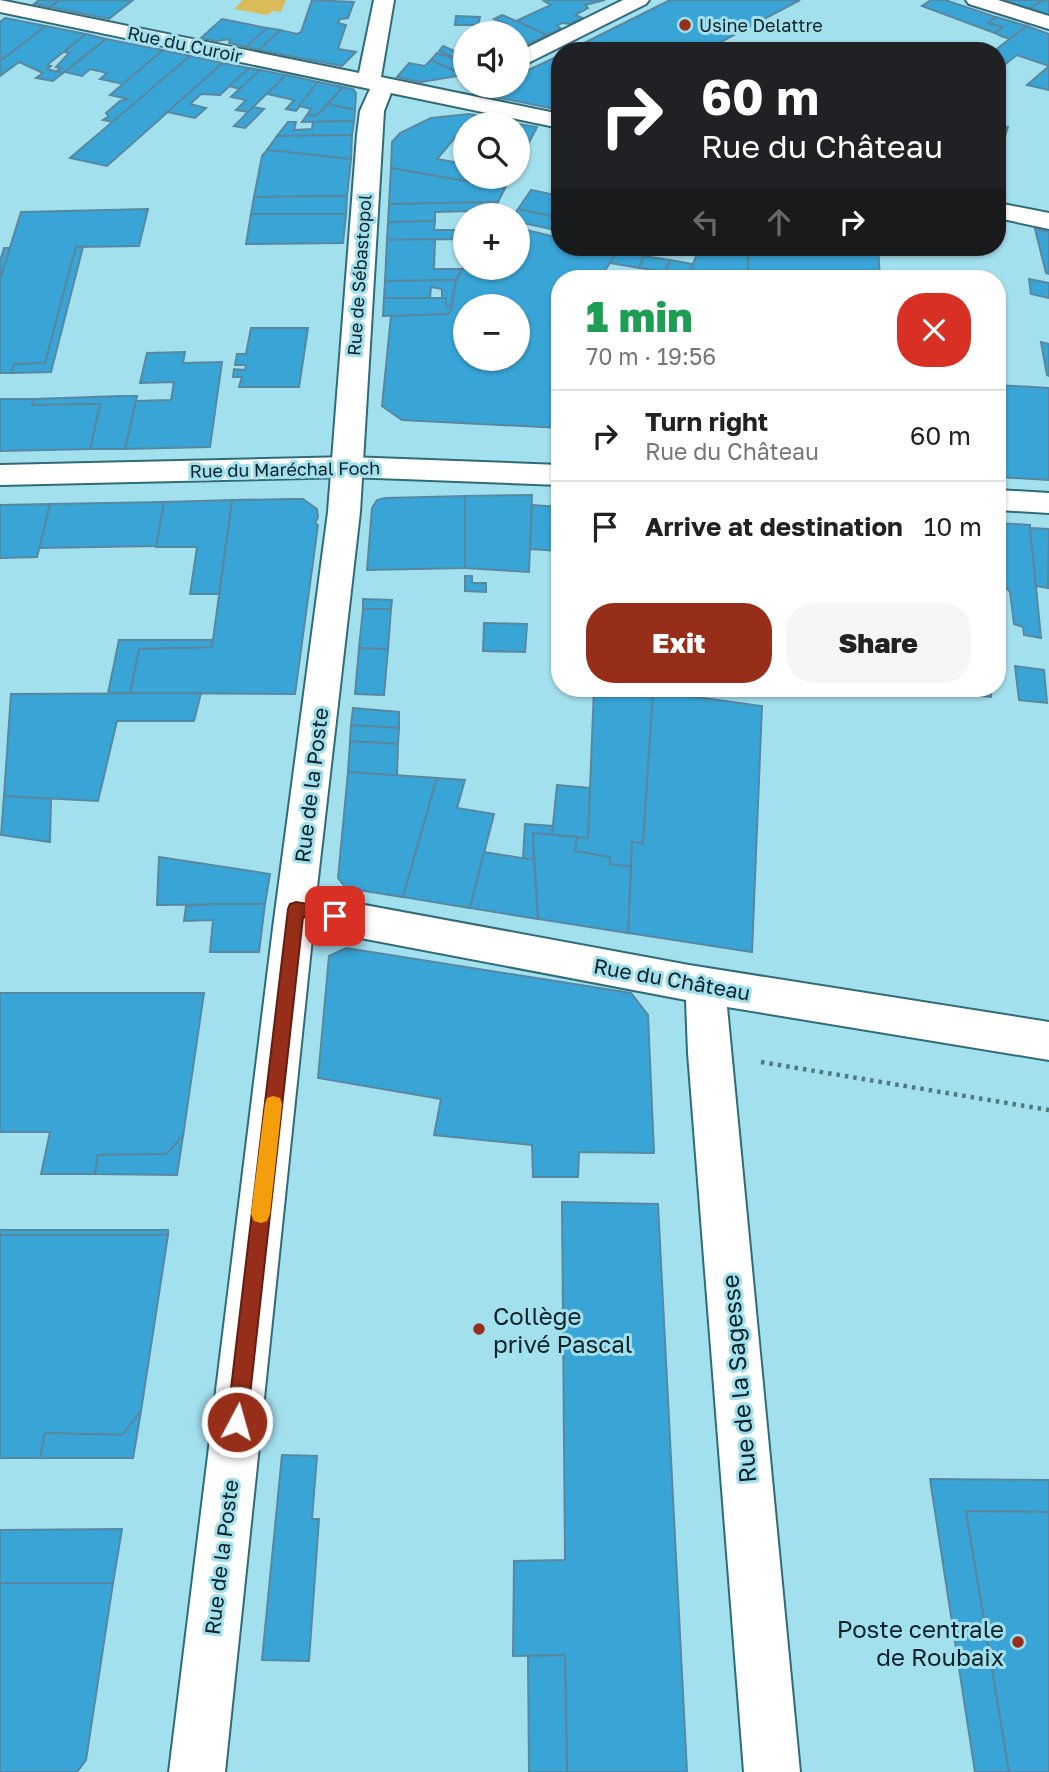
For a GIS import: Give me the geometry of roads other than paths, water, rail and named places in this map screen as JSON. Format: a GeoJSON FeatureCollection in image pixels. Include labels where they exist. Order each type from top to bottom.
{"type":"FeatureCollection","features":[{"type":"Feature","properties":{"kind":"street","name":"Rue de Sébastopol"},"geometry":{"type":"LineString","coordinates":[[349,467],[369,135],[384,0]]}},
{"type":"Feature","properties":{"kind":"street"},"geometry":{"type":"LineString","coordinates":[[556,42],[639,0]]}},
{"type":"Feature","properties":{"kind":"street"},"geometry":{"type":"LineString","coordinates":[[976,0],[1049,23]]}},
{"type":"Feature","properties":{"kind":"street","name":"Rue du Curoir"},"geometry":{"type":"LineString","coordinates":[[0,6],[445,97]]}},
{"type":"Feature","properties":{"kind":"street"},"geometry":{"type":"LineString","coordinates":[[530,55],[551,44]]}},
{"type":"Feature","properties":{"kind":"street"},"geometry":{"type":"LineString","coordinates":[[445,97],[453,93]]}},
{"type":"Feature","properties":{"kind":"street"},"geometry":{"type":"LineString","coordinates":[[445,97],[551,119]]}},
{"type":"Feature","properties":{"kind":"street"},"geometry":{"type":"LineString","coordinates":[[1006,213],[1049,221]]}},
{"type":"Feature","properties":{"kind":"street","name":"Rue du Maréchal Foch"},"geometry":{"type":"LineString","coordinates":[[3,476],[349,467],[551,475]]}},
{"type":"Feature","properties":{"kind":"street","name":"Rue de la Poste"},"geometry":{"type":"LineString","coordinates":[[197,1772],[349,467]]}},
{"type":"Feature","properties":{"kind":"street"},"geometry":{"type":"LineString","coordinates":[[1006,500],[1049,503]]}},
{"type":"Feature","properties":{"kind":"street","name":"Rue du Château"},"geometry":{"type":"LineString","coordinates":[[296,909],[706,986],[1049,1041]]}},
{"type":"Feature","properties":{"kind":"street","name":"Rue de la Sagesse"},"geometry":{"type":"LineString","coordinates":[[706,986],[709,1053],[772,1772]]}},
{"type":"Feature","properties":{"kind":"place","name":"Usine Delattre"},"geometry":{"type":"Point","coordinates":[685,25]}},
{"type":"Feature","properties":{"kind":"place","name":"Collège privé Pascal"},"geometry":{"type":"Point","coordinates":[479,1329]}},
{"type":"Feature","properties":{"kind":"place","name":"Poste centrale de Roubaix"},"geometry":{"type":"Point","coordinates":[1018,1642]}}]}
